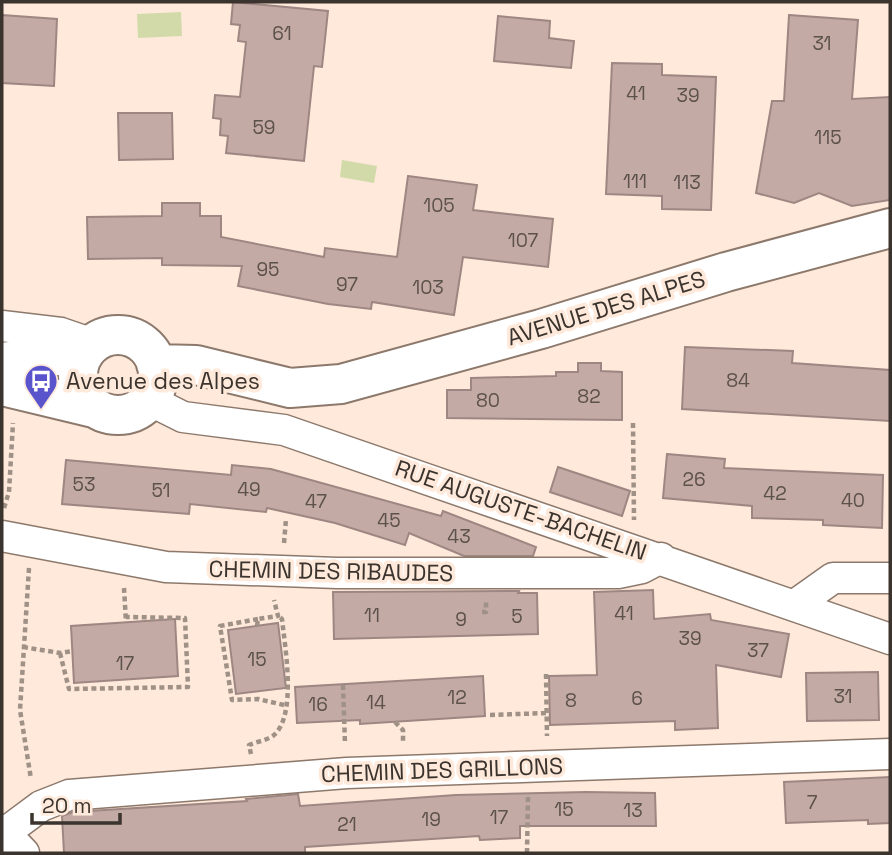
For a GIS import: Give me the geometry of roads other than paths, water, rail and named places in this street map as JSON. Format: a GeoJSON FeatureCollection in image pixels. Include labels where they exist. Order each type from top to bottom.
{"type":"FeatureCollection","features":[{"type":"Feature","properties":{"kind":"main road","name":"AVENUE DES ALPES"},"geometry":{"type":"LineString","coordinates":[[156,364],[196,365],[290,388],[341,384],[541,329],[726,272],[890,228]]}},
{"type":"Feature","properties":{"kind":"main road"},"geometry":{"type":"LineString","coordinates":[[2,362],[89,348],[117,335],[130,337],[150,352],[156,364],[155,389],[149,401],[129,414],[117,415],[94,408],[7,399]]}},
{"type":"Feature","properties":{"kind":"main road"},"geometry":{"type":"LineString","coordinates":[[89,348],[79,364],[79,388],[94,408]]}},
{"type":"Feature","properties":{"kind":"street"},"geometry":{"type":"LineString","coordinates":[[2,326],[61,333],[89,348]]}},
{"type":"Feature","properties":{"kind":"street","name":"RUE AUGUSTE-BACHELIN"},"geometry":{"type":"LineString","coordinates":[[149,401],[183,417],[284,430],[890,639]]}},
{"type":"Feature","properties":{"kind":"street","name":"CHEMIN DES RIBAUDES"},"geometry":{"type":"LineString","coordinates":[[2,536],[166,567],[296,572],[618,573],[642,568],[647,553]]}},
{"type":"Feature","properties":{"kind":"street"},"geometry":{"type":"LineString","coordinates":[[795,605],[833,578],[890,578]]}},
{"type":"Feature","properties":{"kind":"street","name":"CHEMIN DES GRILLONS"},"geometry":{"type":"LineString","coordinates":[[10,838],[40,806],[69,794],[347,773],[890,754]]}},
{"type":"Feature","properties":{"kind":"place","name":"Avenue des Alpes"},"geometry":{"type":"Point","coordinates":[41,411]}}]}
